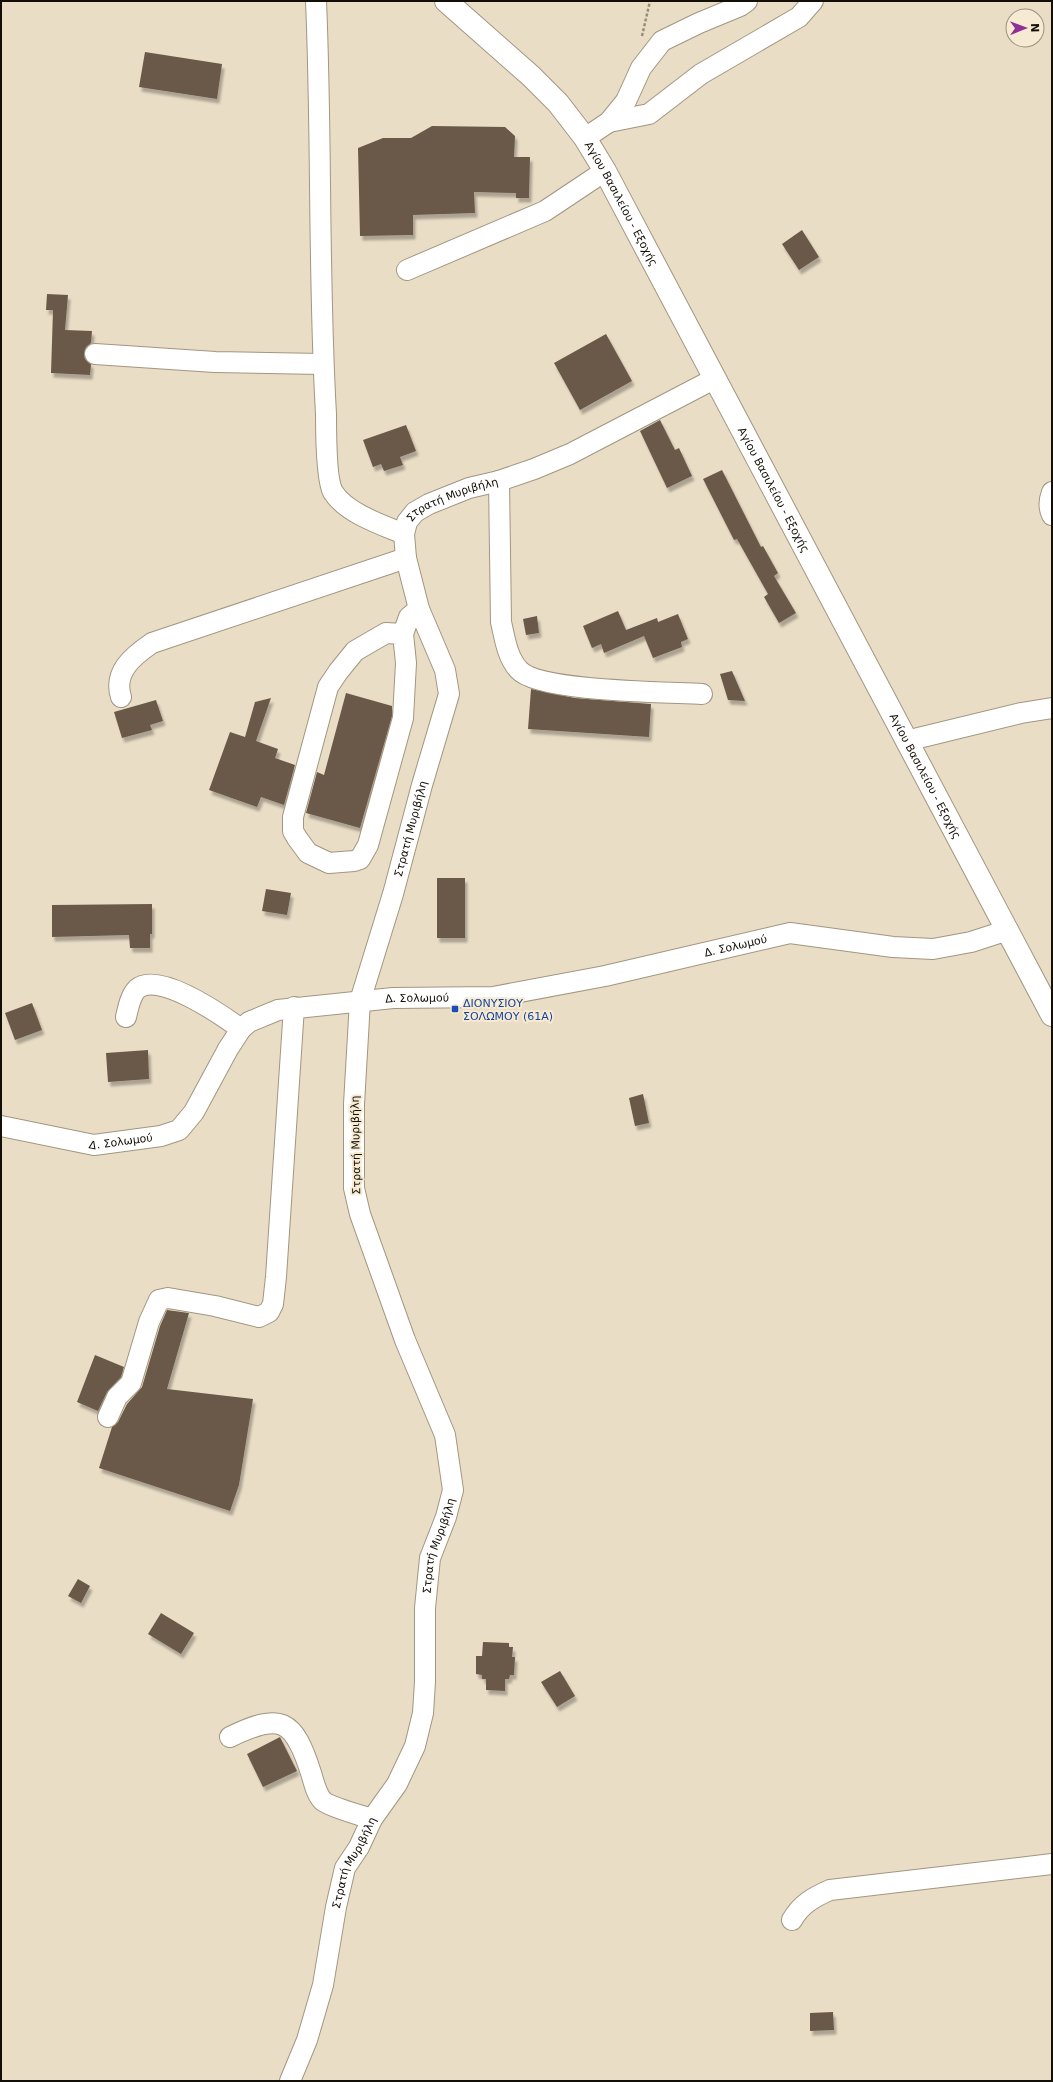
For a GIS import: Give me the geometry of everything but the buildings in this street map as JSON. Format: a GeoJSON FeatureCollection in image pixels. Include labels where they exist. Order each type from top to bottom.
{"type":"FeatureCollection","features":[{"type":"Feature","properties":{"kind":"main road","name":"Αγίου Βασιλείου - Εξοχής"},"geometry":{"type":"LineString","coordinates":[[446,1],[531,76],[558,104],[585,138],[605,171],[1052,1015]]}},
{"type":"Feature","properties":{"kind":"street"},"geometry":{"type":"LineString","coordinates":[[316,1],[319,78],[322,364],[328,468],[332,491],[344,506],[404,534]]}},
{"type":"Feature","properties":{"kind":"street"},"geometry":{"type":"LineString","coordinates":[[585,138],[609,122],[626,101],[641,68],[662,41],[740,6],[747,1]]}},
{"type":"Feature","properties":{"kind":"street"},"geometry":{"type":"LineString","coordinates":[[609,122],[649,114],[701,74],[799,17],[813,1]]}},
{"type":"Feature","properties":{"kind":"street"},"geometry":{"type":"LineString","coordinates":[[407,270],[545,211],[605,171]]}},
{"type":"Feature","properties":{"kind":"street"},"geometry":{"type":"LineString","coordinates":[[95,354],[215,362],[322,364]]}},
{"type":"Feature","properties":{"kind":"street","name":"Στρατή Μυριβήλη"},"geometry":{"type":"LineString","coordinates":[[290,2081],[307,2040],[323,1985],[336,1907],[345,1868],[359,1847],[372,1819],[397,1784],[415,1746],[423,1713],[425,1682],[425,1608],[430,1558],[446,1517],[453,1490],[445,1435],[405,1340],[360,1214],[354,1188],[354,1104],[360,1001],[393,894],[422,785],[449,694],[445,670],[419,609],[406,558],[404,534],[407,522],[420,509],[469,488],[499,481],[570,454],[714,379]]}},
{"type":"Feature","properties":{"kind":"street"},"geometry":{"type":"LineString","coordinates":[[499,481],[501,622],[506,645],[512,662],[520,671],[528,677],[568,686],[702,694]]}},
{"type":"Feature","properties":{"kind":"street"},"geometry":{"type":"LineString","coordinates":[[1052,492],[1049,499],[1049,509],[1052,515]]}},
{"type":"Feature","properties":{"kind":"street"},"geometry":{"type":"LineString","coordinates":[[121,697],[118,689],[119,680],[124,667],[141,650],[152,643],[406,558]]}},
{"type":"Feature","properties":{"kind":"street"},"geometry":{"type":"LineString","coordinates":[[403,634],[386,633],[355,651],[328,687],[293,817],[293,831],[308,853],[329,864],[360,859],[368,845],[403,718],[406,663],[403,634],[409,617],[419,609]]}},
{"type":"Feature","properties":{"kind":"street"},"geometry":{"type":"LineString","coordinates":[[906,741],[1020,713],[1052,708]]}},
{"type":"Feature","properties":{"kind":"street","name":"Δ. Σολωμού"},"geometry":{"type":"LineString","coordinates":[[1,1126],[94,1145],[161,1136],[179,1130],[194,1112],[228,1049],[241,1029],[249,1022],[278,1010],[360,1001],[422,997],[493,997],[597,978],[790,933],[893,947],[934,949],[972,942],[1008,930]]}},
{"type":"Feature","properties":{"kind":"street"},"geometry":{"type":"LineString","coordinates":[[126,1018],[130,1001],[137,989],[146,985],[156,984],[166,986],[213,1010],[241,1029]]}},
{"type":"Feature","properties":{"kind":"street"},"geometry":{"type":"LineString","coordinates":[[108,1417],[117,1397],[131,1383],[149,1322],[158,1300],[168,1298],[215,1306],[259,1317],[269,1312],[273,1304],[294,1008]]}},
{"type":"Feature","properties":{"kind":"street"},"geometry":{"type":"LineString","coordinates":[[230,1738],[260,1724],[276,1723],[285,1725],[298,1739],[317,1791],[322,1800],[331,1806],[342,1808],[372,1819]]}},
{"type":"Feature","properties":{"kind":"street"},"geometry":{"type":"LineString","coordinates":[[792,1920],[797,1911],[813,1898],[830,1890],[1052,1864]]}},
{"type":"Feature","properties":{"kind":"place","name":"ΔΙΟΝΥΣΙΟΥ ΣΟΛΩΜΟΥ (61Α)"},"geometry":{"type":"Point","coordinates":[455,1009]}}]}
